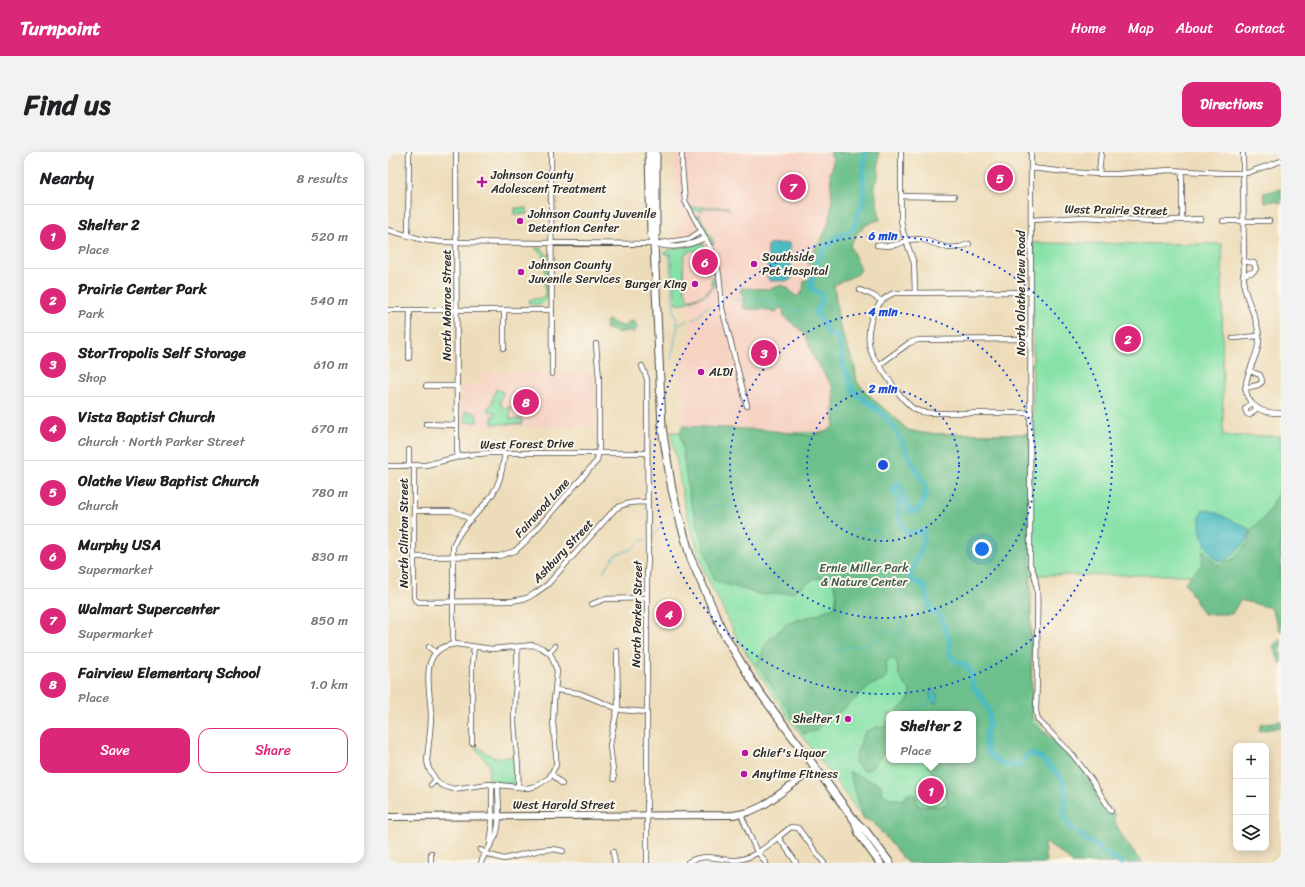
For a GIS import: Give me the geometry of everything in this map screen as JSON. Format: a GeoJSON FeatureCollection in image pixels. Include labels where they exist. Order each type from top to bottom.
{"type":"FeatureCollection","features":[{"type":"Feature","properties":{"kind":"highway"},"geometry":{"type":"LineString","coordinates":[[648,152],[651,234],[654,244]]}},
{"type":"Feature","properties":{"kind":"highway"},"geometry":{"type":"LineString","coordinates":[[656,152],[656,234],[654,244],[661,407],[666,457],[677,511],[691,560],[724,634],[758,690],[855,821],[865,830],[890,863]]}},
{"type":"Feature","properties":{"kind":"highway"},"geometry":{"type":"LineString","coordinates":[[855,821],[859,834],[880,863]]}},
{"type":"Feature","properties":{"kind":"main road","name":"West Harold Street"},"geometry":{"type":"LineString","coordinates":[[388,817],[724,816],[741,814],[750,812],[764,805],[813,770],[814,766]]}},
{"type":"Feature","properties":{"kind":"street"},"geometry":{"type":"LineString","coordinates":[[408,236],[409,152]]}},
{"type":"Feature","properties":{"kind":"street","name":"North Monroe Street"},"geometry":{"type":"LineString","coordinates":[[456,152],[458,457]]}},
{"type":"Feature","properties":{"kind":"street"},"geometry":{"type":"LineString","coordinates":[[552,152],[552,374]]}},
{"type":"Feature","properties":{"kind":"street"},"geometry":{"type":"LineString","coordinates":[[682,152],[684,196],[688,208],[718,264],[722,308],[747,406]]}},
{"type":"Feature","properties":{"kind":"street"},"geometry":{"type":"LineString","coordinates":[[901,152],[901,219],[903,232],[914,263],[914,293]]}},
{"type":"Feature","properties":{"kind":"street","name":"North Olathe View Road"},"geometry":{"type":"LineString","coordinates":[[1031,152],[1030,564],[1034,572],[1037,593],[1038,651],[1036,711],[1038,720],[1072,754],[1091,779],[1111,811]]}},
{"type":"Feature","properties":{"kind":"street"},"geometry":{"type":"LineString","coordinates":[[1100,152],[1100,174]]}},
{"type":"Feature","properties":{"kind":"street"},"geometry":{"type":"LineString","coordinates":[[1243,152],[1243,275],[1245,294],[1257,324],[1259,336],[1258,352],[1246,379],[1245,388],[1251,403],[1258,409],[1267,413],[1281,413]]}},
{"type":"Feature","properties":{"kind":"street"},"geometry":{"type":"LineString","coordinates":[[1031,168],[1100,174],[1182,171],[1251,173],[1281,161]]}},
{"type":"Feature","properties":{"kind":"street"},"geometry":{"type":"LineString","coordinates":[[1182,171],[1182,220]]}},
{"type":"Feature","properties":{"kind":"street"},"geometry":{"type":"LineString","coordinates":[[901,196],[954,196]]}},
{"type":"Feature","properties":{"kind":"street","name":"West Prairie Street"},"geometry":{"type":"LineString","coordinates":[[1031,220],[1084,217],[1148,221],[1201,219]]}},
{"type":"Feature","properties":{"kind":"street"},"geometry":{"type":"LineString","coordinates":[[1223,221],[1269,221]]}},
{"type":"Feature","properties":{"kind":"street"},"geometry":{"type":"LineString","coordinates":[[388,230],[424,240],[456,242],[654,244],[689,238],[701,231]]}},
{"type":"Feature","properties":{"kind":"street"},"geometry":{"type":"LineString","coordinates":[[654,244],[667,247],[680,246],[695,243],[705,238]]}},
{"type":"Feature","properties":{"kind":"street"},"geometry":{"type":"LineString","coordinates":[[876,245],[894,245],[906,240],[921,239],[948,248],[960,247],[969,244]]}},
{"type":"Feature","properties":{"kind":"street"},"geometry":{"type":"LineString","coordinates":[[1243,261],[1254,263],[1256,269],[1254,272],[1243,275]]}},
{"type":"Feature","properties":{"kind":"street"},"geometry":{"type":"LineString","coordinates":[[860,290],[882,301]]}},
{"type":"Feature","properties":{"kind":"street"},"geometry":{"type":"LineString","coordinates":[[1031,292],[894,293],[887,296],[875,311],[870,326],[869,336],[871,351],[879,365],[906,402],[920,412],[1031,413]]}},
{"type":"Feature","properties":{"kind":"street"},"geometry":{"type":"LineString","coordinates":[[388,310],[552,310]]}},
{"type":"Feature","properties":{"kind":"street"},"geometry":{"type":"LineString","coordinates":[[409,358],[410,310]]}},
{"type":"Feature","properties":{"kind":"street"},"geometry":{"type":"LineString","coordinates":[[504,310],[504,348]]}},
{"type":"Feature","properties":{"kind":"street"},"geometry":{"type":"LineString","coordinates":[[1233,338],[1259,336]]}},
{"type":"Feature","properties":{"kind":"street"},"geometry":{"type":"LineString","coordinates":[[879,365],[909,343],[918,340],[1030,339]]}},
{"type":"Feature","properties":{"kind":"street"},"geometry":{"type":"LineString","coordinates":[[596,344],[596,362],[599,379],[598,453]]}},
{"type":"Feature","properties":{"kind":"street","name":"North Parker Street"},"geometry":{"type":"LineString","coordinates":[[642,366],[647,379],[648,502],[646,863]]}},
{"type":"Feature","properties":{"kind":"street"},"geometry":{"type":"LineString","coordinates":[[1245,388],[1258,385],[1262,382],[1260,375],[1250,371]]}},
{"type":"Feature","properties":{"kind":"street"},"geometry":{"type":"LineString","coordinates":[[426,386],[457,386]]}},
{"type":"Feature","properties":{"kind":"street"},"geometry":{"type":"LineString","coordinates":[[1251,403],[1245,410],[1247,414],[1250,415],[1258,409]]}},
{"type":"Feature","properties":{"kind":"street"},"geometry":{"type":"LineString","coordinates":[[426,424],[457,425]]}},
{"type":"Feature","properties":{"kind":"street"},"geometry":{"type":"LineString","coordinates":[[409,450],[412,466]]}},
{"type":"Feature","properties":{"kind":"street"},"geometry":{"type":"LineString","coordinates":[[453,644],[453,547],[457,537],[492,495],[497,486],[501,476],[505,453]]}},
{"type":"Feature","properties":{"kind":"street","name":"Fairwood Lane"},"geometry":{"type":"LineString","coordinates":[[414,556],[499,556],[511,552],[518,548],[597,461],[598,453]]}},
{"type":"Feature","properties":{"kind":"street","name":"West Forest Drive"},"geometry":{"type":"LineString","coordinates":[[388,466],[412,466],[436,463],[477,454],[647,453]]}},
{"type":"Feature","properties":{"kind":"street","name":"North Clinton Street"},"geometry":{"type":"LineString","coordinates":[[412,466],[415,600]]}},
{"type":"Feature","properties":{"kind":"street","name":"Ashbury Street"},"geometry":{"type":"LineString","coordinates":[[415,600],[419,602],[453,602],[520,600],[534,594],[547,585],[615,509],[629,503],[648,502]]}},
{"type":"Feature","properties":{"kind":"street"},"geometry":{"type":"LineString","coordinates":[[414,511],[452,511],[471,520]]}},
{"type":"Feature","properties":{"kind":"street"},"geometry":{"type":"LineString","coordinates":[[592,604],[606,599],[647,598]]}},
{"type":"Feature","properties":{"kind":"street"},"geometry":{"type":"LineString","coordinates":[[453,644],[492,649],[527,645],[536,646],[544,649],[552,657],[557,668],[553,722],[556,765],[552,774],[545,782],[528,788],[498,784],[453,788],[441,784],[428,769],[427,761],[431,714],[428,671],[436,653],[446,646],[453,644]]}},
{"type":"Feature","properties":{"kind":"street"},"geometry":{"type":"LineString","coordinates":[[549,653],[555,646]]}},
{"type":"Feature","properties":{"kind":"street"},"geometry":{"type":"LineString","coordinates":[[429,647],[436,653]]}},
{"type":"Feature","properties":{"kind":"street"},"geometry":{"type":"LineString","coordinates":[[472,744],[472,664],[474,647]]}},
{"type":"Feature","properties":{"kind":"street"},"geometry":{"type":"LineString","coordinates":[[516,647],[518,667],[514,736],[520,777],[518,786]]}},
{"type":"Feature","properties":{"kind":"street"},"geometry":{"type":"LineString","coordinates":[[614,779],[610,753],[610,741],[617,709],[617,651]]}},
{"type":"Feature","properties":{"kind":"street"},"geometry":{"type":"LineString","coordinates":[[556,690],[579,693],[625,711],[647,712]]}},
{"type":"Feature","properties":{"kind":"street"},"geometry":{"type":"LineString","coordinates":[[552,774],[562,784]]}},
{"type":"Feature","properties":{"kind":"street"},"geometry":{"type":"LineString","coordinates":[[431,785],[436,780]]}},
{"type":"Feature","properties":{"kind":"street"},"geometry":{"type":"LineString","coordinates":[[492,784],[495,816]]}},
{"type":"Feature","properties":{"kind":"street"},"geometry":{"type":"LineString","coordinates":[[480,863],[485,852],[490,846],[498,784]]}},
{"type":"Feature","properties":{"kind":"street"},"geometry":{"type":"LineString","coordinates":[[741,814],[758,852],[766,863]]}},
{"type":"Feature","properties":{"kind":"street"},"geometry":{"type":"LineString","coordinates":[[688,862],[704,857],[738,860],[758,852],[791,827],[794,827],[798,828],[824,863]]}},
{"type":"Feature","properties":{"kind":"street"},"geometry":{"type":"LineString","coordinates":[[778,837],[796,863]]}},
{"type":"Feature","properties":{"kind":"street"},"geometry":{"type":"LineString","coordinates":[[480,850],[504,860],[540,850],[554,849],[563,851]]}},
{"type":"Feature","properties":{"kind":"street"},"geometry":{"type":"LineString","coordinates":[[613,852],[615,863]]}},
{"type":"Feature","properties":{"kind":"street"},"geometry":{"type":"LineString","coordinates":[[431,853],[431,863]]}},
{"type":"Feature","properties":{"kind":"shaded area"},"geometry":{"type":"Polygon","coordinates":[[[674,152],[838,152],[837,433],[683,432],[685,394],[682,387],[682,358],[691,334],[690,312],[681,286],[674,152]]]}},
{"type":"Feature","properties":{"kind":"shaded area"},"geometry":{"type":"Polygon","coordinates":[[[482,372],[595,372],[595,427],[461,426],[461,386],[482,386],[482,372]]]}},
{"type":"Feature","properties":{"kind":"green space","name":"Ernie Miller Park & Nature Center"},"geometry":{"type":"Polygon","coordinates":[[[830,152],[879,152],[878,178],[874,184],[880,220],[861,229],[850,246],[861,269],[858,274],[834,285],[839,324],[855,367],[857,382],[875,401],[908,430],[928,434],[1030,434],[1032,723],[1072,754],[1111,811],[1124,839],[1143,863],[1072,863],[1064,855],[1044,842],[1046,863],[907,863],[873,822],[864,819],[849,772],[881,785],[881,792],[889,798],[903,800],[910,793],[915,795],[918,806],[942,806],[948,802],[945,790],[928,766],[930,763],[976,763],[976,711],[897,711],[910,698],[910,691],[899,676],[897,663],[893,658],[886,661],[887,675],[883,681],[873,684],[836,715],[830,717],[817,730],[804,734],[757,664],[768,640],[788,623],[818,614],[835,606],[836,589],[833,583],[830,579],[816,578],[793,592],[763,595],[714,580],[689,496],[680,432],[683,426],[767,430],[811,436],[827,431],[834,426],[834,389],[814,358],[805,334],[784,316],[783,309],[780,308],[776,312],[763,309],[745,309],[743,307],[743,295],[740,292],[741,288],[769,289],[782,285],[788,288],[795,296],[799,296],[803,290],[804,280],[814,279],[821,271],[807,262],[824,233],[831,212],[830,172],[832,170],[833,157],[831,156],[830,152]]]}},
{"type":"Feature","properties":{"kind":"green space"},"geometry":{"type":"Polygon","coordinates":[[[1281,189],[1281,204],[1275,201],[1265,202],[1263,193],[1281,189]]]}},
{"type":"Feature","properties":{"kind":"green space"},"geometry":{"type":"Polygon","coordinates":[[[691,207],[728,207],[730,211],[728,208],[702,208],[703,211],[694,211],[691,207]]]}},
{"type":"Feature","properties":{"kind":"green space"},"geometry":{"type":"Polygon","coordinates":[[[515,208],[527,208],[527,214],[515,214],[515,208]]]}},
{"type":"Feature","properties":{"kind":"green space"},"geometry":{"type":"Polygon","coordinates":[[[697,215],[699,215],[714,244],[712,244],[697,215]]]}},
{"type":"Feature","properties":{"kind":"green space"},"geometry":{"type":"Polygon","coordinates":[[[703,243],[706,250],[705,251],[691,251],[686,253],[684,256],[683,284],[688,300],[707,294],[685,303],[676,304],[671,255],[670,253],[668,255],[664,253],[670,249],[703,243]]]}},
{"type":"Feature","properties":{"kind":"green space","name":"Ernie Miller Park & Nature Center"},"geometry":{"type":"Polygon","coordinates":[[[1033,243],[1222,244],[1223,436],[1281,436],[1281,575],[1031,575],[1032,716],[1116,816],[864,819],[786,714],[738,640],[705,573],[685,507],[671,432],[1033,434],[1033,243]]]}},
{"type":"Feature","properties":{"kind":"green space"},"geometry":{"type":"Polygon","coordinates":[[[535,248],[542,249],[547,255],[547,297],[542,304],[533,305],[529,303],[529,300],[541,298],[545,295],[545,261],[541,253],[535,248]]]}},
{"type":"Feature","properties":{"kind":"green space"},"geometry":{"type":"Polygon","coordinates":[[[709,255],[714,272],[702,273],[707,272],[707,270],[703,270],[703,266],[708,266],[710,268],[712,266],[710,266],[709,257],[702,257],[709,255]]]}},
{"type":"Feature","properties":{"kind":"green space"},"geometry":{"type":"Polygon","coordinates":[[[715,277],[716,282],[716,277],[717,282],[707,294],[706,291],[708,292],[713,284],[713,281],[710,284],[712,281],[711,278],[715,277]]]}},
{"type":"Feature","properties":{"kind":"green space"},"geometry":{"type":"Polygon","coordinates":[[[608,320],[623,326],[628,325],[629,321],[635,322],[637,329],[633,333],[626,331],[617,333],[613,330],[606,329],[606,322],[608,320]]]}},
{"type":"Feature","properties":{"kind":"green space"},"geometry":{"type":"Polygon","coordinates":[[[496,389],[503,392],[500,402],[504,410],[510,406],[510,419],[522,419],[522,424],[492,424],[492,416],[495,416],[495,412],[488,411],[488,407],[491,406],[496,389]]]}},
{"type":"Feature","properties":{"kind":"green space"},"geometry":{"type":"Polygon","coordinates":[[[465,411],[476,414],[478,422],[465,422],[465,411]]]}},
{"type":"Feature","properties":{"kind":"green space"},"geometry":{"type":"Polygon","coordinates":[[[1281,488],[1281,632],[1271,608],[1240,600],[1232,614],[1203,614],[1185,582],[1202,564],[1203,549],[1217,565],[1233,559],[1248,543],[1252,529],[1265,517],[1281,488]]]}},
{"type":"Feature","properties":{"kind":"green space"},"geometry":{"type":"Polygon","coordinates":[[[1281,638],[1281,665],[1273,646],[1281,638]]]}},
{"type":"Feature","properties":{"kind":"green space"},"geometry":{"type":"Polygon","coordinates":[[[1281,721],[1281,727],[1259,731],[1261,724],[1281,721]]]}},
{"type":"Feature","properties":{"kind":"green space"},"geometry":{"type":"Polygon","coordinates":[[[886,724],[886,750],[870,769],[864,771],[855,763],[856,754],[865,732],[876,727],[884,728],[886,724]]]}},
{"type":"Feature","properties":{"kind":"green space"},"geometry":{"type":"Polygon","coordinates":[[[477,746],[491,756],[503,758],[516,756],[517,784],[489,782],[489,764],[475,748],[477,746]]]}},
{"type":"Feature","properties":{"kind":"water"},"geometry":{"type":"Polygon","coordinates":[[[789,243],[790,260],[794,274],[792,278],[789,281],[770,281],[767,277],[768,246],[770,244],[789,243]]]}},
{"type":"Feature","properties":{"kind":"water"},"geometry":{"type":"Polygon","coordinates":[[[1203,509],[1212,511],[1248,528],[1250,531],[1249,536],[1244,543],[1235,553],[1225,560],[1216,560],[1205,543],[1200,526],[1203,509]]]}},
{"type":"Feature","properties":{"kind":"water"},"geometry":{"type":"Polygon","coordinates":[[[931,688],[937,695],[937,703],[934,703],[931,700],[931,688]]]}},
{"type":"Feature","properties":{"kind":"waterway"},"geometry":{"type":"LineString","coordinates":[[865,152],[863,176],[864,201],[857,219],[852,230],[835,238],[825,248],[815,266],[811,285],[813,289],[822,295],[816,314],[822,321],[829,335],[838,335],[844,368],[854,392],[883,414],[894,428],[927,489],[922,505],[916,511],[909,511],[898,483],[893,489],[897,496],[900,521],[903,529],[908,532],[924,532],[920,553],[916,558],[915,566],[910,573],[910,577],[912,580],[924,586],[931,611],[939,615],[950,641],[949,654],[954,659],[968,667],[973,685],[987,708],[989,720],[986,745],[991,756],[1001,763],[1014,766],[1020,766],[1026,756],[1031,754],[1040,757],[1063,780],[1066,797],[1064,818],[1071,828],[1081,834],[1086,840],[1095,844],[1103,852],[1122,863]]}},
{"type":"Feature","properties":{"kind":"waterway"},"geometry":{"type":"LineString","coordinates":[[664,253],[670,256]]}},
{"type":"Feature","properties":{"kind":"waterway"},"geometry":{"type":"LineString","coordinates":[[669,254],[674,311],[678,324],[671,360]]}},
{"type":"Feature","properties":{"kind":"waterway"},"geometry":{"type":"LineString","coordinates":[[807,269],[813,274]]}},
{"type":"Feature","properties":{"kind":"waterway"},"geometry":{"type":"LineString","coordinates":[[733,301],[751,298],[761,301],[769,300],[796,311],[807,311]]}},
{"type":"Feature","properties":{"kind":"waterway"},"geometry":{"type":"LineString","coordinates":[[693,320],[698,317],[704,309],[709,307]]}},
{"type":"Feature","properties":{"kind":"waterway"},"geometry":{"type":"LineString","coordinates":[[812,312],[816,314]]}},
{"type":"Feature","properties":{"kind":"waterway"},"geometry":{"type":"LineString","coordinates":[[676,324],[688,321]]}},
{"type":"Feature","properties":{"kind":"waterway"},"geometry":{"type":"LineString","coordinates":[[695,513],[711,508],[715,505],[722,507],[738,506],[745,510],[758,511],[760,514],[755,517],[756,521],[758,522],[762,518],[765,522],[767,515],[772,516],[779,522],[794,529],[798,525],[808,528],[818,522],[829,528],[840,527],[848,531],[855,530],[860,527],[872,531],[878,531],[880,544],[885,549],[883,559],[879,563],[880,568],[887,573],[882,576],[882,578],[887,581],[892,579],[897,586],[901,585],[903,587],[908,587],[912,580]]}},
{"type":"Feature","properties":{"kind":"waterway"},"geometry":{"type":"LineString","coordinates":[[651,539],[664,523]]}},
{"type":"Feature","properties":{"kind":"waterway"},"geometry":{"type":"LineString","coordinates":[[603,572],[615,555],[632,549],[642,540],[646,539]]}},
{"type":"Feature","properties":{"kind":"waterway"},"geometry":{"type":"LineString","coordinates":[[804,680],[808,679],[813,672],[821,668],[835,648],[846,648],[857,645],[863,646],[877,639],[881,641],[881,638],[888,629],[897,635],[904,635],[905,631],[899,628],[903,622],[905,612],[905,600],[899,587],[901,585]]}},
{"type":"Feature","properties":{"kind":"waterway"},"geometry":{"type":"LineString","coordinates":[[916,711],[923,705],[927,704],[930,700],[932,701]]}},
{"type":"Feature","properties":{"kind":"place","name":"Olathe View Baptist Church"},"geometry":{"type":"Point","coordinates":[1000,178]}},
{"type":"Feature","properties":{"kind":"place","name":"Johnson County Adolescent Treatment"},"geometry":{"type":"Point","coordinates":[482,182]}},
{"type":"Feature","properties":{"kind":"place","name":"Walmart Supercenter"},"geometry":{"type":"Point","coordinates":[793,187]}},
{"type":"Feature","properties":{"kind":"place","name":"Johnson County Juvenile Detention Center"},"geometry":{"type":"Point","coordinates":[520,221]}},
{"type":"Feature","properties":{"kind":"place","name":"Murphy USA"},"geometry":{"type":"Point","coordinates":[705,262]}},
{"type":"Feature","properties":{"kind":"place","name":"Southside Pet Hospital"},"geometry":{"type":"Point","coordinates":[754,264]}},
{"type":"Feature","properties":{"kind":"place","name":"Johnson County Juvenile Services"},"geometry":{"type":"Point","coordinates":[521,272]}},
{"type":"Feature","properties":{"kind":"place","name":"Burger King"},"geometry":{"type":"Point","coordinates":[695,284]}},
{"type":"Feature","properties":{"kind":"place","name":"Prairie Center Park"},"geometry":{"type":"Point","coordinates":[1128,339]}},
{"type":"Feature","properties":{"kind":"place","name":"StorTropolis Self Storage"},"geometry":{"type":"Point","coordinates":[764,353]}},
{"type":"Feature","properties":{"kind":"place","name":"ALDI"},"geometry":{"type":"Point","coordinates":[701,372]}},
{"type":"Feature","properties":{"kind":"place","name":"Fairview Elementary School"},"geometry":{"type":"Point","coordinates":[526,402]}},
{"type":"Feature","properties":{"kind":"place","name":"Vista Baptist Church"},"geometry":{"type":"Point","coordinates":[669,614]}},
{"type":"Feature","properties":{"kind":"place","name":"Shelter 1"},"geometry":{"type":"Point","coordinates":[848,719]}},
{"type":"Feature","properties":{"kind":"place","name":"Chief's Liquor"},"geometry":{"type":"Point","coordinates":[745,753]}},
{"type":"Feature","properties":{"kind":"place","name":"Anytime Fitness"},"geometry":{"type":"Point","coordinates":[744,774]}},
{"type":"Feature","properties":{"kind":"place","name":"Shelter 2"},"geometry":{"type":"Point","coordinates":[931,791]}}]}
